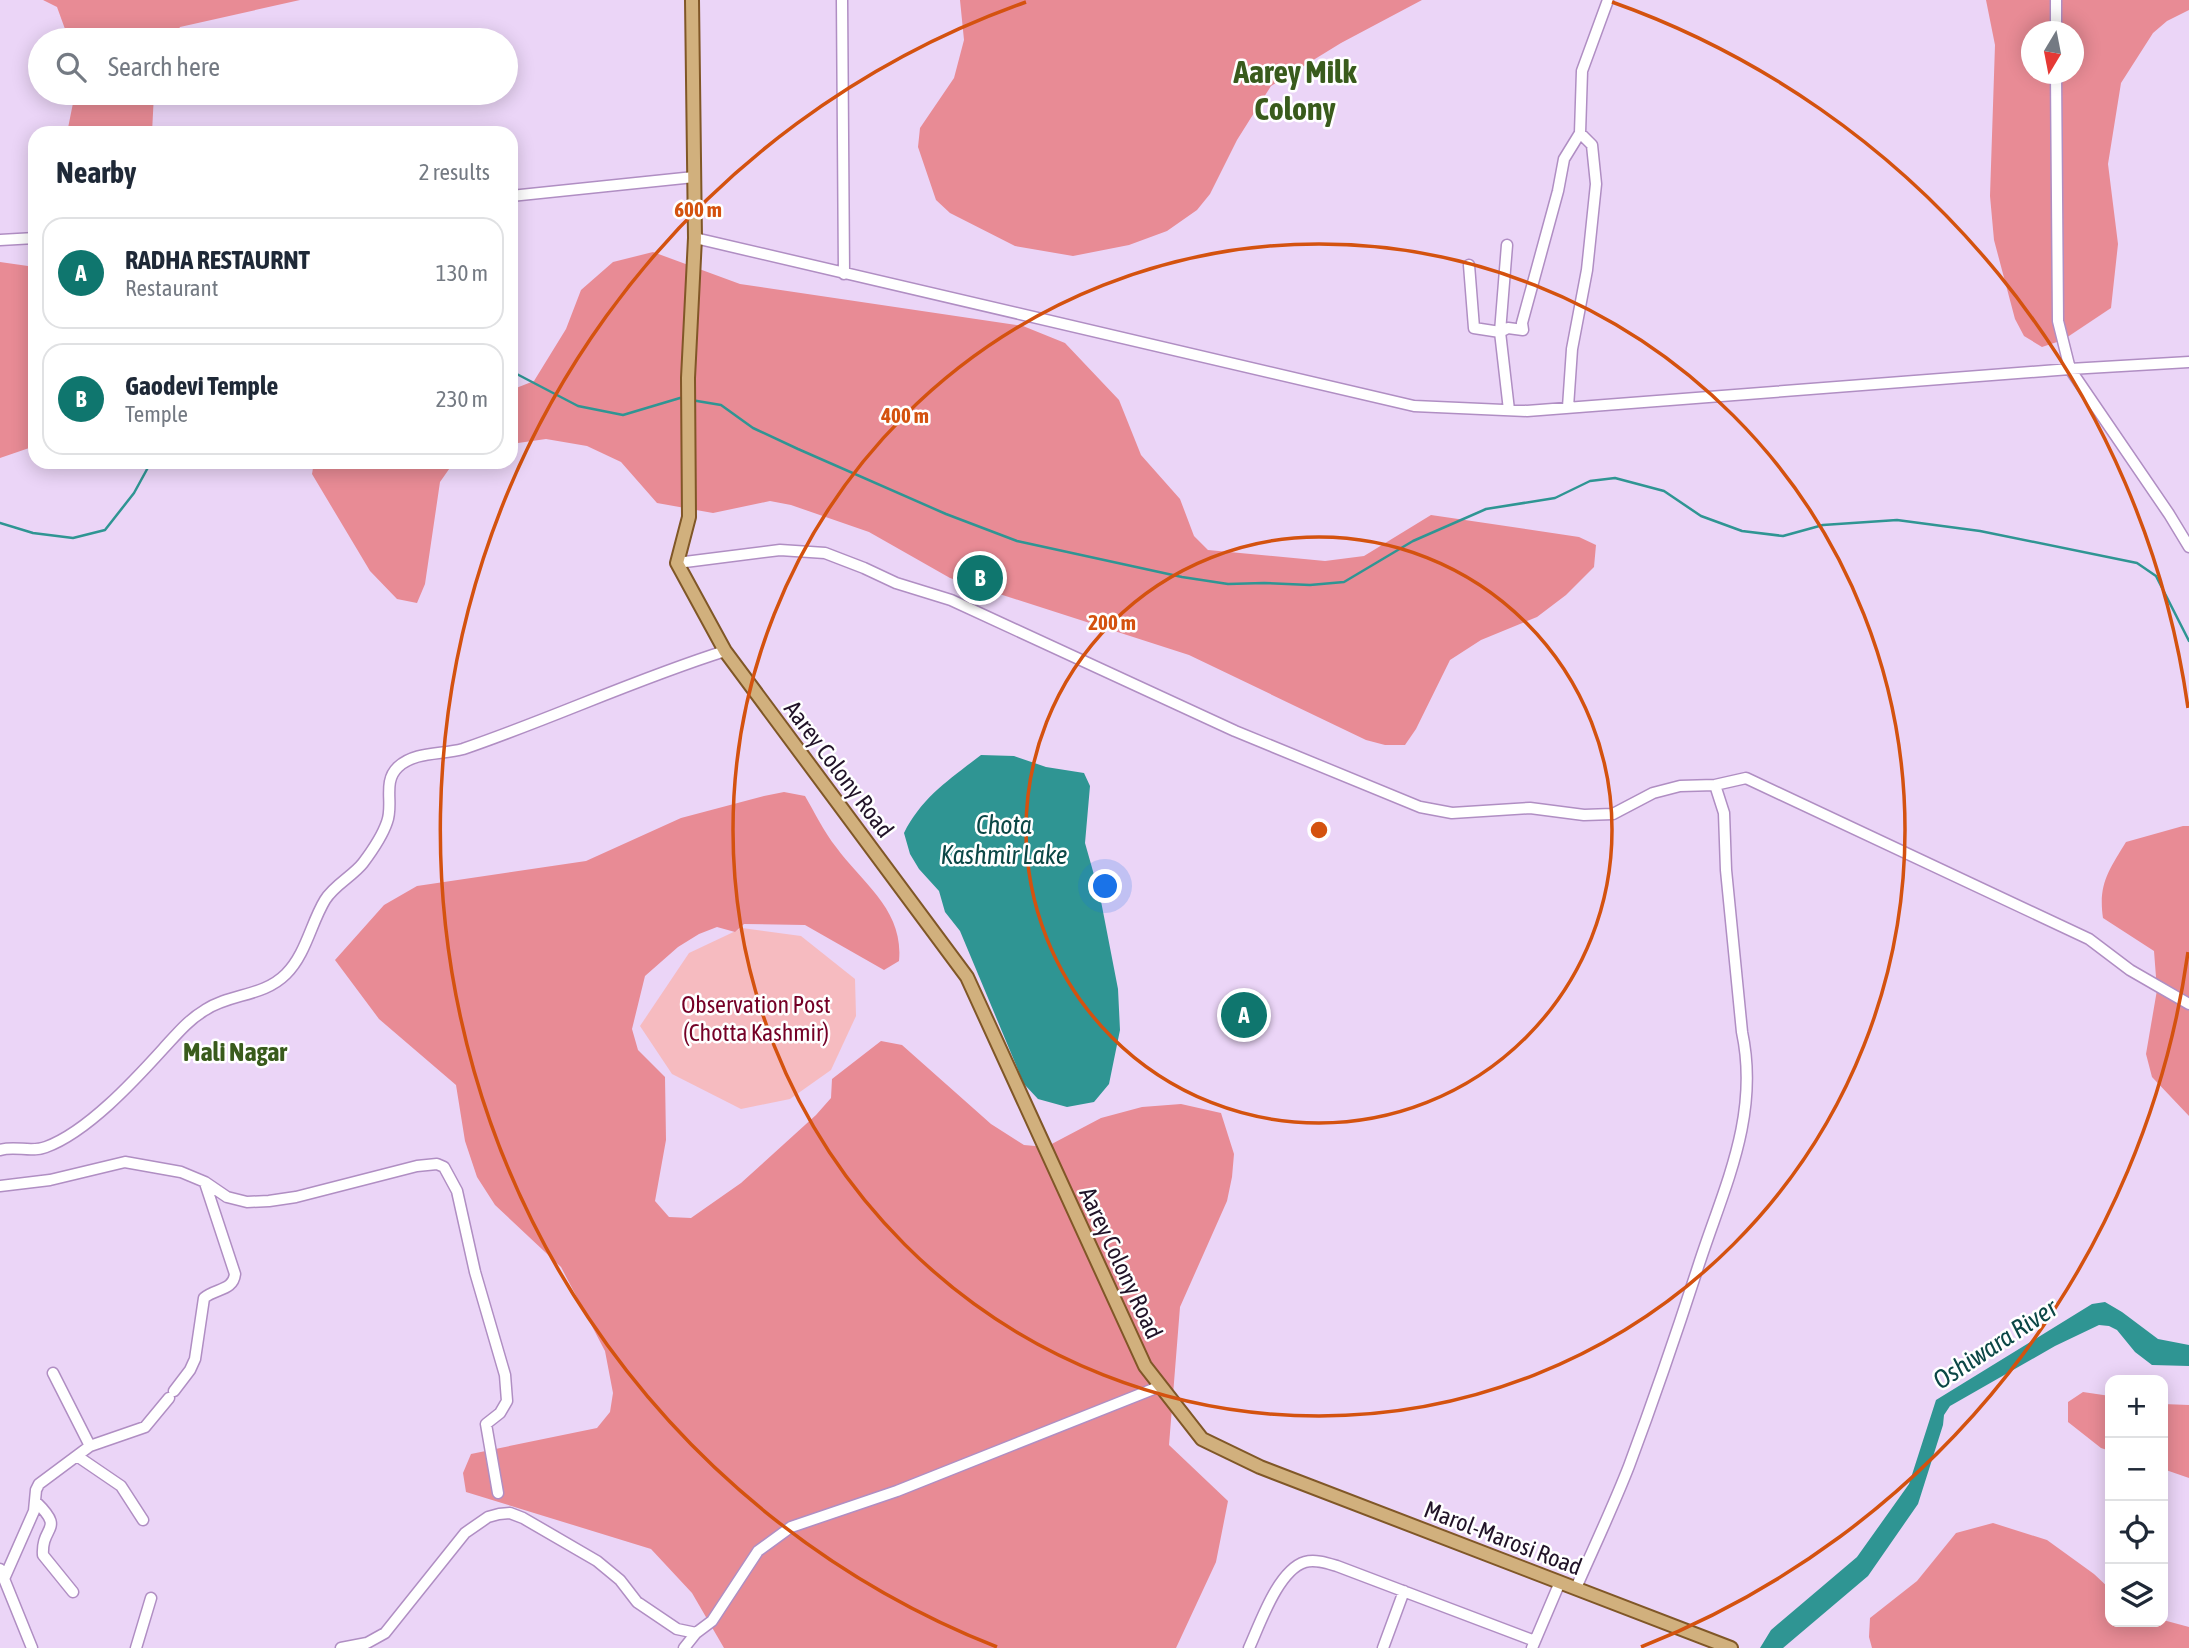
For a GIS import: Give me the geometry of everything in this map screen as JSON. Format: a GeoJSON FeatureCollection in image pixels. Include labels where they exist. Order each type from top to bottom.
{"type":"FeatureCollection","features":[{"type":"Feature","properties":{"kind":"main road"},"geometry":{"type":"LineString","coordinates":[[677,563],[688,517],[688,377],[695,237],[692,0]]}},
{"type":"Feature","properties":{"kind":"main road","name":"Aarey Colony Road"},"geometry":{"type":"LineString","coordinates":[[677,563],[725,651],[967,977],[1145,1366],[1202,1439],[1260,1467]]}},
{"type":"Feature","properties":{"kind":"main road","name":"Marol-Marosi Road"},"geometry":{"type":"LineString","coordinates":[[1260,1467],[1731,1648]]}},
{"type":"Feature","properties":{"kind":"street"},"geometry":{"type":"LineString","coordinates":[[842,0],[844,274]]}},
{"type":"Feature","properties":{"kind":"street"},"geometry":{"type":"LineString","coordinates":[[1469,265],[1474,328],[1500,332],[1508,328],[1523,330],[1521,323],[1558,191],[1564,159],[1580,132],[1582,71],[1608,0]]}},
{"type":"Feature","properties":{"kind":"street"},"geometry":{"type":"LineString","coordinates":[[2056,0],[2056,21]]}},
{"type":"Feature","properties":{"kind":"street"},"geometry":{"type":"LineString","coordinates":[[2056,84],[2058,321],[2070,369],[2189,547]]}},
{"type":"Feature","properties":{"kind":"street"},"geometry":{"type":"LineString","coordinates":[[1568,407],[1572,349],[1587,270],[1596,184],[1592,145],[1580,132]]}},
{"type":"Feature","properties":{"kind":"street"},"geometry":{"type":"LineString","coordinates":[[518,195],[694,177]]}},
{"type":"Feature","properties":{"kind":"street"},"geometry":{"type":"LineString","coordinates":[[695,237],[1414,406],[1509,410],[1568,407],[2189,362]]}},
{"type":"Feature","properties":{"kind":"street"},"geometry":{"type":"LineString","coordinates":[[0,240],[28,238]]}},
{"type":"Feature","properties":{"kind":"street"},"geometry":{"type":"LineString","coordinates":[[1507,245],[1500,332],[1509,410]]}},
{"type":"Feature","properties":{"kind":"street"},"geometry":{"type":"LineString","coordinates":[[677,563],[780,550],[825,553],[895,583],[951,600],[1235,731],[1420,807],[1451,813],[1530,808],[1584,815],[1613,814],[1653,793],[1680,786],[1715,785],[1746,778],[2089,939],[2130,970],[2189,1004]]}},
{"type":"Feature","properties":{"kind":"street"},"geometry":{"type":"LineString","coordinates":[[0,1150],[9,1147],[20,1150],[44,1148],[67,1137],[112,1101],[184,1026],[206,1009],[273,986],[288,972],[299,956],[327,896],[362,864],[379,839],[388,820],[388,784],[394,770],[402,763],[424,755],[459,750],[559,714],[669,668],[725,651]]}},
{"type":"Feature","properties":{"kind":"street"},"geometry":{"type":"LineString","coordinates":[[1576,1588],[1628,1468],[1670,1352],[1728,1182],[1746,1111],[1747,1053],[1742,1032],[1727,883],[1724,813],[1715,785]]}},
{"type":"Feature","properties":{"kind":"street"},"geometry":{"type":"LineString","coordinates":[[0,1186],[50,1180],[125,1162],[181,1172],[205,1182],[227,1197],[247,1202],[296,1197],[417,1166],[437,1164],[444,1167],[457,1191],[475,1272],[505,1375],[507,1401],[500,1413],[486,1424],[498,1493]]}},
{"type":"Feature","properties":{"kind":"street"},"geometry":{"type":"LineString","coordinates":[[32,1648],[2,1574],[36,1502],[39,1484],[90,1446],[145,1427],[172,1395],[195,1359],[204,1297],[234,1282],[235,1274],[205,1182]]}},
{"type":"Feature","properties":{"kind":"street"},"geometry":{"type":"LineString","coordinates":[[53,1373],[90,1446]]}},
{"type":"Feature","properties":{"kind":"street"},"geometry":{"type":"LineString","coordinates":[[684,1648],[696,1633],[712,1621],[758,1551],[792,1527],[897,1492],[1160,1386]]}},
{"type":"Feature","properties":{"kind":"street"},"geometry":{"type":"LineString","coordinates":[[78,1456],[121,1486],[143,1520]]}},
{"type":"Feature","properties":{"kind":"street"},"geometry":{"type":"LineString","coordinates":[[36,1502],[50,1515],[52,1522],[43,1555],[73,1592]]}},
{"type":"Feature","properties":{"kind":"street"},"geometry":{"type":"LineString","coordinates":[[348,1648],[367,1643],[385,1633],[466,1533],[488,1517],[510,1513],[597,1561],[620,1580],[637,1602],[677,1629],[696,1633]]}},
{"type":"Feature","properties":{"kind":"street"},"geometry":{"type":"LineString","coordinates":[[1249,1648],[1283,1578],[1293,1567],[1306,1562],[1320,1561],[1337,1566],[1534,1645],[1560,1582]]}},
{"type":"Feature","properties":{"kind":"street"},"geometry":{"type":"LineString","coordinates":[[1383,1648],[1404,1591]]}},
{"type":"Feature","properties":{"kind":"street"},"geometry":{"type":"LineString","coordinates":[[136,1648],[151,1598]]}},
{"type":"Feature","properties":{"kind":"green space","name":"Observation Post (Chotta Kashmir)"},"geometry":{"type":"Polygon","coordinates":[[[742,928],[801,936],[855,979],[856,1016],[831,1070],[790,1099],[741,1109],[672,1074],[640,1026],[689,953],[742,928]]]}},
{"type":"Feature","properties":{"kind":"shaded area"},"geometry":{"type":"Polygon","coordinates":[[[43,0],[300,0],[179,28],[65,28],[57,7],[43,0]]]}},
{"type":"Feature","properties":{"kind":"shaded area"},"geometry":{"type":"Polygon","coordinates":[[[960,0],[1422,0],[1341,43],[1271,86],[1237,140],[1210,194],[1197,210],[1167,231],[1129,245],[1073,256],[1015,246],[950,213],[936,200],[918,147],[920,128],[954,78],[964,40],[960,0]]]}},
{"type":"Feature","properties":{"kind":"shaded area"},"geometry":{"type":"Polygon","coordinates":[[[1986,0],[2189,0],[2189,10],[2167,21],[2153,33],[2121,83],[2108,164],[2118,244],[2111,308],[2063,340],[2042,347],[2024,336],[2015,319],[1994,240],[1990,196],[1995,45],[1986,0]]]}},
{"type":"Feature","properties":{"kind":"shaded area"},"geometry":{"type":"Polygon","coordinates":[[[73,105],[153,105],[152,126],[68,126],[73,105]]]}},
{"type":"Feature","properties":{"kind":"shaded area"},"geometry":{"type":"Polygon","coordinates":[[[653,252],[740,284],[1023,326],[1065,343],[1119,400],[1141,455],[1180,499],[1194,536],[1208,550],[1325,561],[1364,556],[1431,515],[1579,537],[1596,545],[1594,567],[1566,595],[1537,617],[1481,640],[1450,660],[1416,729],[1405,745],[1385,745],[1366,740],[1189,655],[950,578],[869,532],[791,505],[770,501],[713,513],[657,503],[621,462],[587,446],[546,439],[518,443],[518,387],[534,381],[566,329],[581,290],[613,262],[653,252]]]}},
{"type":"Feature","properties":{"kind":"shaded area"},"geometry":{"type":"Polygon","coordinates":[[[0,262],[28,266],[28,448],[0,458],[0,262]]]}},
{"type":"Feature","properties":{"kind":"shaded area"},"geometry":{"type":"Polygon","coordinates":[[[313,469],[449,469],[440,482],[425,584],[417,603],[397,599],[370,571],[312,474],[313,469]]]}},
{"type":"Feature","properties":{"kind":"shaded area"},"geometry":{"type":"Polygon","coordinates":[[[784,792],[805,796],[832,841],[880,899],[895,927],[899,943],[899,961],[884,970],[805,925],[744,924],[735,932],[717,927],[699,934],[678,947],[645,976],[632,1029],[638,1050],[665,1077],[666,1140],[655,1201],[669,1217],[691,1218],[741,1183],[831,1098],[832,1079],[881,1041],[902,1045],[991,1124],[1024,1145],[1046,1147],[1101,1118],[1142,1107],[1181,1104],[1221,1113],[1234,1154],[1232,1177],[1227,1201],[1180,1307],[1169,1445],[1228,1501],[1216,1562],[1176,1648],[724,1648],[692,1593],[651,1549],[466,1492],[463,1473],[471,1454],[597,1428],[610,1412],[613,1393],[605,1351],[561,1267],[495,1205],[477,1177],[465,1141],[456,1085],[379,1019],[335,960],[384,905],[417,886],[586,861],[681,818],[784,792]]]}},
{"type":"Feature","properties":{"kind":"shaded area"},"geometry":{"type":"Polygon","coordinates":[[[2189,826],[2189,1116],[2152,1077],[2146,1054],[2157,990],[2154,951],[2103,918],[2102,906],[2106,878],[2126,842],[2189,826]]]}},
{"type":"Feature","properties":{"kind":"shaded area"},"geometry":{"type":"Polygon","coordinates":[[[2083,1392],[2105,1395],[2105,1449],[2068,1422],[2068,1402],[2083,1392]]]}},
{"type":"Feature","properties":{"kind":"shaded area"},"geometry":{"type":"Polygon","coordinates":[[[2168,1404],[2189,1405],[2189,1478],[2168,1471],[2168,1404]]]}},
{"type":"Feature","properties":{"kind":"shaded area"},"geometry":{"type":"Polygon","coordinates":[[[1993,1523],[2047,1540],[2105,1584],[2105,1627],[2168,1627],[2168,1621],[2189,1627],[2189,1648],[1872,1648],[1869,1637],[1870,1618],[1917,1581],[1956,1533],[1993,1523]]]}},
{"type":"Feature","properties":{"kind":"water","name":"Chota Kashmir Lake"},"geometry":{"type":"Polygon","coordinates":[[[981,755],[1014,756],[1046,767],[1084,773],[1090,786],[1085,843],[1100,896],[1118,989],[1120,1030],[1109,1084],[1094,1102],[1067,1107],[1038,1099],[1024,1084],[960,931],[945,912],[939,891],[919,869],[910,854],[904,833],[911,820],[928,799],[981,755]]]}},
{"type":"Feature","properties":{"kind":"water"},"geometry":{"type":"Polygon","coordinates":[[[2105,1302],[2158,1339],[2189,1345],[2189,1366],[2152,1365],[2135,1352],[2117,1330],[2099,1325],[2055,1346],[1950,1406],[1944,1415],[1918,1504],[1868,1576],[1783,1648],[1760,1648],[1771,1630],[1857,1557],[1909,1484],[1936,1400],[2092,1304],[2105,1302]]]}},
{"type":"Feature","properties":{"kind":"waterway"},"geometry":{"type":"LineString","coordinates":[[518,375],[578,406],[623,415],[680,398],[685,399]]}},
{"type":"Feature","properties":{"kind":"waterway"},"geometry":{"type":"LineString","coordinates":[[691,400],[721,405],[753,428],[798,449],[946,514],[1017,541],[1182,577],[1228,584],[1310,585],[1344,582],[1413,541],[1486,509],[1555,498],[1590,481],[1615,478],[1664,491],[1701,516],[1742,531],[1783,536],[1823,525],[1897,520],[1980,531],[2137,563],[2156,576],[2189,641]]}},
{"type":"Feature","properties":{"kind":"waterway"},"geometry":{"type":"LineString","coordinates":[[0,523],[33,533],[73,538],[105,530],[134,493],[147,469]]}},
{"type":"Feature","properties":{"kind":"place","name":"Gaodevi Temple"},"geometry":{"type":"Point","coordinates":[980,578]}},
{"type":"Feature","properties":{"kind":"place","name":"RADHA RESTAURNT"},"geometry":{"type":"Point","coordinates":[1244,1015]}},
{"type":"Feature","properties":{"kind":"district","name":"Aarey Milk Colony"},"geometry":{"type":"Point","coordinates":[1295,90]}},
{"type":"Feature","properties":{"kind":"district","name":"Mali Nagar"},"geometry":{"type":"Point","coordinates":[235,1052]}},
{"type":"Feature","properties":{"kind":"water label","name":"Oshiwara River"},"geometry":{"type":"Point","coordinates":[1995,1344]}}]}
